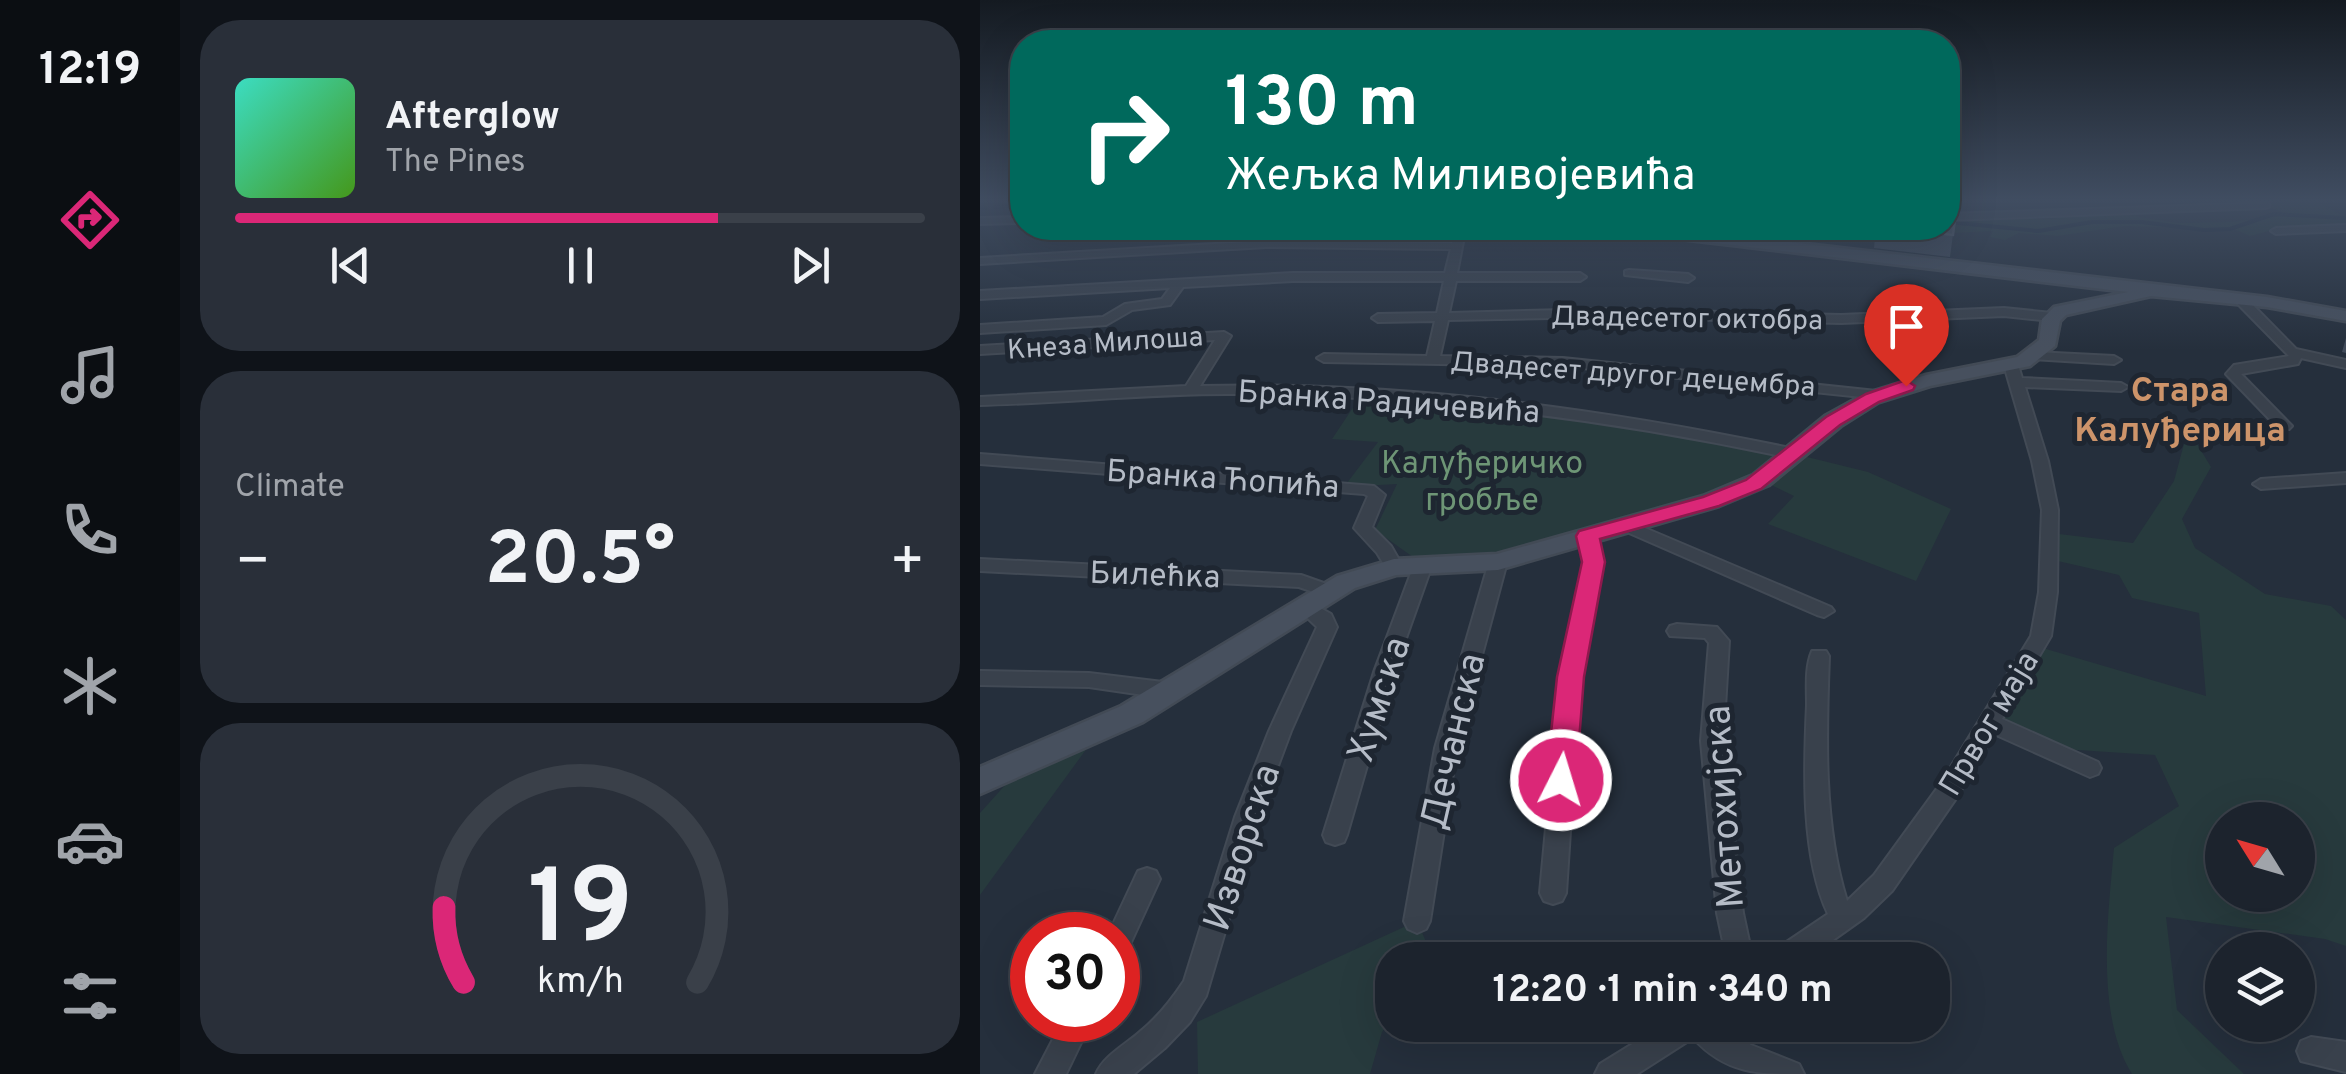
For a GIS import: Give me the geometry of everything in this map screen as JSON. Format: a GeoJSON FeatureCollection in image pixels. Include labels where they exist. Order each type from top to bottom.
{"type":"FeatureCollection","features":[{"type":"Feature","properties":{"kind":"street"},"geometry":{"type":"LineString","coordinates":[[980,261],[1163,250]]}},
{"type":"Feature","properties":{"kind":"street"},"geometry":{"type":"LineString","coordinates":[[1433,359],[1456,250]]}},
{"type":"Feature","properties":{"kind":"street"},"geometry":{"type":"LineString","coordinates":[[1827,250],[2040,274],[2346,316]]}},
{"type":"Feature","properties":{"kind":"street"},"geometry":{"type":"LineString","coordinates":[[1630,273],[1688,278]]}},
{"type":"Feature","properties":{"kind":"street"},"geometry":{"type":"LineString","coordinates":[[980,295],[1293,277],[1580,277]]}},
{"type":"Feature","properties":{"kind":"street","name":"Кнеза Милоша"},"geometry":{"type":"LineString","coordinates":[[980,329],[1110,320],[1129,307],[1166,302],[1180,283]]}},
{"type":"Feature","properties":{"kind":"street"},"geometry":{"type":"LineString","coordinates":[[2014,374],[2048,342],[2052,317],[2072,306],[2142,295],[2146,291]]}},
{"type":"Feature","properties":{"kind":"street"},"geometry":{"type":"LineString","coordinates":[[2241,300],[2288,350],[2346,364]]}},
{"type":"Feature","properties":{"kind":"street","name":"Двадесетог октобра"},"geometry":{"type":"LineString","coordinates":[[1378,318],[1606,313],[1841,319],[2016,312],[2052,317]]}},
{"type":"Feature","properties":{"kind":"street","name":"Кнеза Милоша"},"geometry":{"type":"LineString","coordinates":[[980,350],[1224,336],[1190,390]]}},
{"type":"Feature","properties":{"kind":"street"},"geometry":{"type":"LineString","coordinates":[[2284,426],[2233,374],[2239,368],[2293,362],[2298,354]]}},
{"type":"Feature","properties":{"kind":"street"},"geometry":{"type":"LineString","coordinates":[[2035,356],[2114,360]]}},
{"type":"Feature","properties":{"kind":"street","name":"Двадесет другог децембра"},"geometry":{"type":"LineString","coordinates":[[1324,358],[1594,364],[1881,394]]}},
{"type":"Feature","properties":{"kind":"street"},"geometry":{"type":"LineString","coordinates":[[980,781],[1066,746],[1171,691],[1316,598],[1394,568],[1498,562],[1742,490],[1795,454],[1833,421],[1881,394],[1926,380],[2014,374],[2121,386]]}},
{"type":"Feature","properties":{"kind":"street","name":"Првог маја"},"geometry":{"type":"LineString","coordinates":[[1809,942],[1843,919],[1883,883],[1949,790],[2040,636],[2048,592],[2050,510],[2014,374]]}},
{"type":"Feature","properties":{"kind":"street","name":"Бранка Радичевића"},"geometry":{"type":"LineString","coordinates":[[980,401],[1079,399],[1190,390],[1511,406],[1795,454]]}},
{"type":"Feature","properties":{"kind":"street","name":"Бранка Ћопића"},"geometry":{"type":"LineString","coordinates":[[980,459],[1368,489],[1377,495],[1363,528],[1385,550],[1394,568]]}},
{"type":"Feature","properties":{"kind":"street"},"geometry":{"type":"LineString","coordinates":[[2261,484],[2346,478]]}},
{"type":"Feature","properties":{"kind":"street"},"geometry":{"type":"LineString","coordinates":[[1626,525],[1824,611]]}},
{"type":"Feature","properties":{"kind":"street"},"geometry":{"type":"LineString","coordinates":[[1553,893],[1570,677],[1594,562],[1587,536]]}},
{"type":"Feature","properties":{"kind":"street","name":"Дечанска"},"geometry":{"type":"LineString","coordinates":[[1417,922],[1446,748],[1498,562]]}},
{"type":"Feature","properties":{"kind":"street","name":"Билећка"},"geometry":{"type":"LineString","coordinates":[[980,565],[1300,581],[1316,598]]}},
{"type":"Feature","properties":{"kind":"street","name":"Хумска"},"geometry":{"type":"LineString","coordinates":[[1336,835],[1384,672],[1423,565]]}},
{"type":"Feature","properties":{"kind":"street","name":"Изворска"},"geometry":{"type":"LineString","coordinates":[[1110,1074],[1155,1038],[1180,1012],[1196,987],[1248,817],[1280,731],[1327,627],[1316,598]]}},
{"type":"Feature","properties":{"kind":"street","name":"Метохијска"},"geometry":{"type":"LineString","coordinates":[[1677,631],[1710,632],[1719,641],[1712,741],[1736,942]]}},
{"type":"Feature","properties":{"kind":"street"},"geometry":{"type":"LineString","coordinates":[[1819,656],[1817,711],[1825,853],[1829,893],[1843,919]]}},
{"type":"Feature","properties":{"kind":"street"},"geometry":{"type":"LineString","coordinates":[[980,678],[1090,680],[1171,691]]}},
{"type":"Feature","properties":{"kind":"street"},"geometry":{"type":"LineString","coordinates":[[1989,722],[2090,768]]}},
{"type":"Feature","properties":{"kind":"street"},"geometry":{"type":"LineString","coordinates":[[1132,912],[1147,879]]}},
{"type":"Feature","properties":{"kind":"street"},"geometry":{"type":"LineString","coordinates":[[1050,1074],[1067,1042]]}},
{"type":"Feature","properties":{"kind":"street"},"geometry":{"type":"LineString","coordinates":[[1610,1074],[1662,1042]]}},
{"type":"Feature","properties":{"kind":"street"},"geometry":{"type":"LineString","coordinates":[[1716,1042],[1789,1074]]}},
{"type":"Feature","properties":{"kind":"street"},"geometry":{"type":"LineString","coordinates":[[2311,1051],[2346,1058]]}},
{"type":"Feature","properties":{"kind":"green space","name":"Калуђеричко гробље"},"geometry":{"type":"Polygon","coordinates":[[[1360,397],[1568,414],[1784,454],[1761,475],[1715,496],[1492,557],[1413,557],[1375,530],[1397,484],[1344,487],[1378,442],[1332,439],[1360,397]]]}},
{"type":"Feature","properties":{"kind":"green space"},"geometry":{"type":"Polygon","coordinates":[[[2188,429],[2211,467],[2182,519],[2195,548],[2265,594],[2331,606],[2346,620],[2346,946],[2315,938],[2315,932],[2274,932],[2166,917],[2177,1010],[2205,1037],[2205,1042],[2210,1042],[2244,1074],[2132,1074],[2120,1050],[2108,994],[2107,964],[2114,848],[2179,806],[2155,755],[2046,748],[1989,722],[2036,646],[2206,696],[2199,613],[2132,598],[2119,575],[2049,559],[2051,533],[2133,543],[2174,481],[2188,429]]]}},
{"type":"Feature","properties":{"kind":"green space"},"geometry":{"type":"Polygon","coordinates":[[[1795,454],[1868,472],[1951,509],[1916,581],[1768,524],[1794,496],[1761,480],[1795,454]]]}},
{"type":"Feature","properties":{"kind":"green space"},"geometry":{"type":"Polygon","coordinates":[[[1101,729],[980,895],[980,813],[1025,763],[1101,729]]]}},
{"type":"Feature","properties":{"kind":"green space"},"geometry":{"type":"Polygon","coordinates":[[[1417,921],[1426,942],[1375,942],[1375,1042],[1379,1042],[1370,1074],[1198,1074],[1197,1022],[1417,921]]]}},
{"type":"Feature","properties":{"kind":"district","name":"Стара Калуђерица"},"geometry":{"type":"Point","coordinates":[2180,409]}},
{"type":"Feature","properties":{"kind":"route"},"geometry":{"type":"LineString","coordinates":[[1561,780],[1570,677],[1594,562],[1594,550],[1587,536],[1711,501],[1754,484],[1833,421],[1872,398],[1906,386]]}}]}
